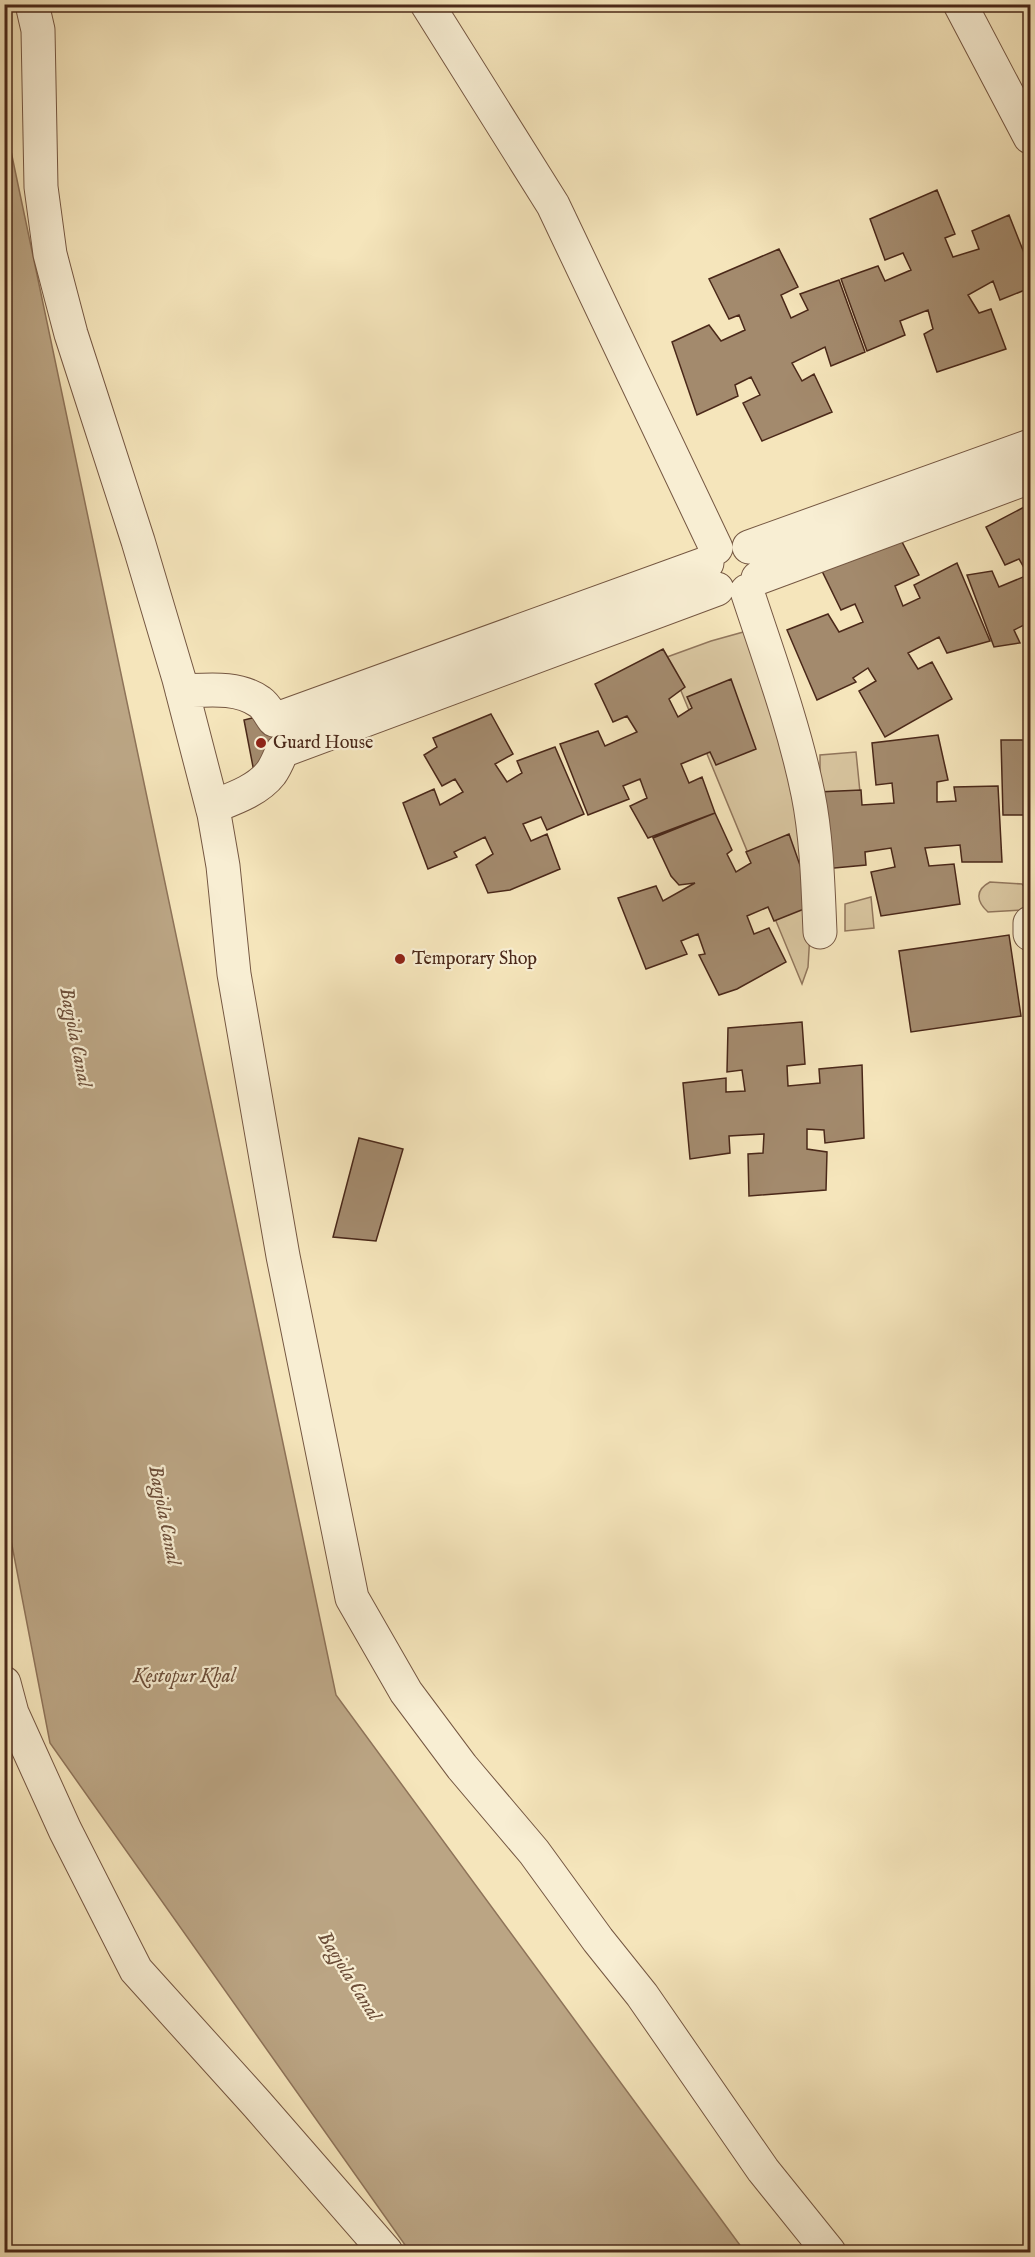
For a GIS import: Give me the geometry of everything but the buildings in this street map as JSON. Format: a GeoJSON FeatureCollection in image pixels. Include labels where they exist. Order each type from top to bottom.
{"type":"FeatureCollection","features":[{"type":"Feature","properties":{"kind":"street"},"geometry":{"type":"LineString","coordinates":[[32,4],[38,30],[41,187],[50,254],[71,334],[138,541],[182,691],[212,807],[223,866],[234,974],[283,1256],[352,1598],[406,1692],[462,1767],[534,1852],[598,1940],[642,1995],[763,2170],[830,2253]]}},
{"type":"Feature","properties":{"kind":"street"},"geometry":{"type":"LineString","coordinates":[[427,4],[553,205],[729,574],[793,733],[808,796],[816,862],[820,932]]}},
{"type":"Feature","properties":{"kind":"street"},"geometry":{"type":"LineString","coordinates":[[960,4],[1019,87],[1030,137]]}},
{"type":"Feature","properties":{"kind":"street"},"geometry":{"type":"LineString","coordinates":[[212,807],[240,796],[257,786],[271,773],[282,751],[759,562],[749,547],[1030,446]]}},
{"type":"Feature","properties":{"kind":"street"},"geometry":{"type":"LineString","coordinates":[[182,691],[225,690],[246,694],[262,702],[274,720],[1030,477]]}},
{"type":"Feature","properties":{"kind":"street"},"geometry":{"type":"LineString","coordinates":[[1030,923],[1030,934]]}},
{"type":"Feature","properties":{"kind":"street"},"geometry":{"type":"LineString","coordinates":[[4,1683],[12,1713],[64,1830],[136,1970],[257,2104],[386,2253]]}},
{"type":"Feature","properties":{"kind":"shaded area"},"geometry":{"type":"Polygon","coordinates":[[[747,631],[780,728],[812,900],[808,967],[802,984],[667,657],[747,631]]]}},
{"type":"Feature","properties":{"kind":"shaded area"},"geometry":{"type":"Polygon","coordinates":[[[856,752],[860,792],[820,792],[820,755],[856,752]]]}},
{"type":"Feature","properties":{"kind":"shaded area"},"geometry":{"type":"Polygon","coordinates":[[[990,882],[1022,884],[1027,890],[1026,907],[1022,910],[988,912],[981,904],[979,896],[985,885],[990,882]]]}},
{"type":"Feature","properties":{"kind":"shaded area"},"geometry":{"type":"Polygon","coordinates":[[[871,897],[874,928],[845,931],[845,904],[871,897]]]}},
{"type":"Feature","properties":{"kind":"water","name":"Kestopur Khal"},"geometry":{"type":"Polygon","coordinates":[[[4,118],[336,1695],[745,2252],[410,2252],[50,1743],[5,1509],[4,118]]]}},
{"type":"Feature","properties":{"kind":"place","name":"Guard House"},"geometry":{"type":"Point","coordinates":[261,743]}},
{"type":"Feature","properties":{"kind":"place","name":"Temporary Shop"},"geometry":{"type":"Point","coordinates":[400,959]}},
{"type":"Feature","properties":{"kind":"water label","name":"Bagjola Canal"},"geometry":{"type":"Point","coordinates":[75,1037]}},
{"type":"Feature","properties":{"kind":"water label","name":"Bagjola Canal"},"geometry":{"type":"Point","coordinates":[164,1515]}},
{"type":"Feature","properties":{"kind":"water label","name":"Bagjola Canal"},"geometry":{"type":"Point","coordinates":[349,1976]}}]}
